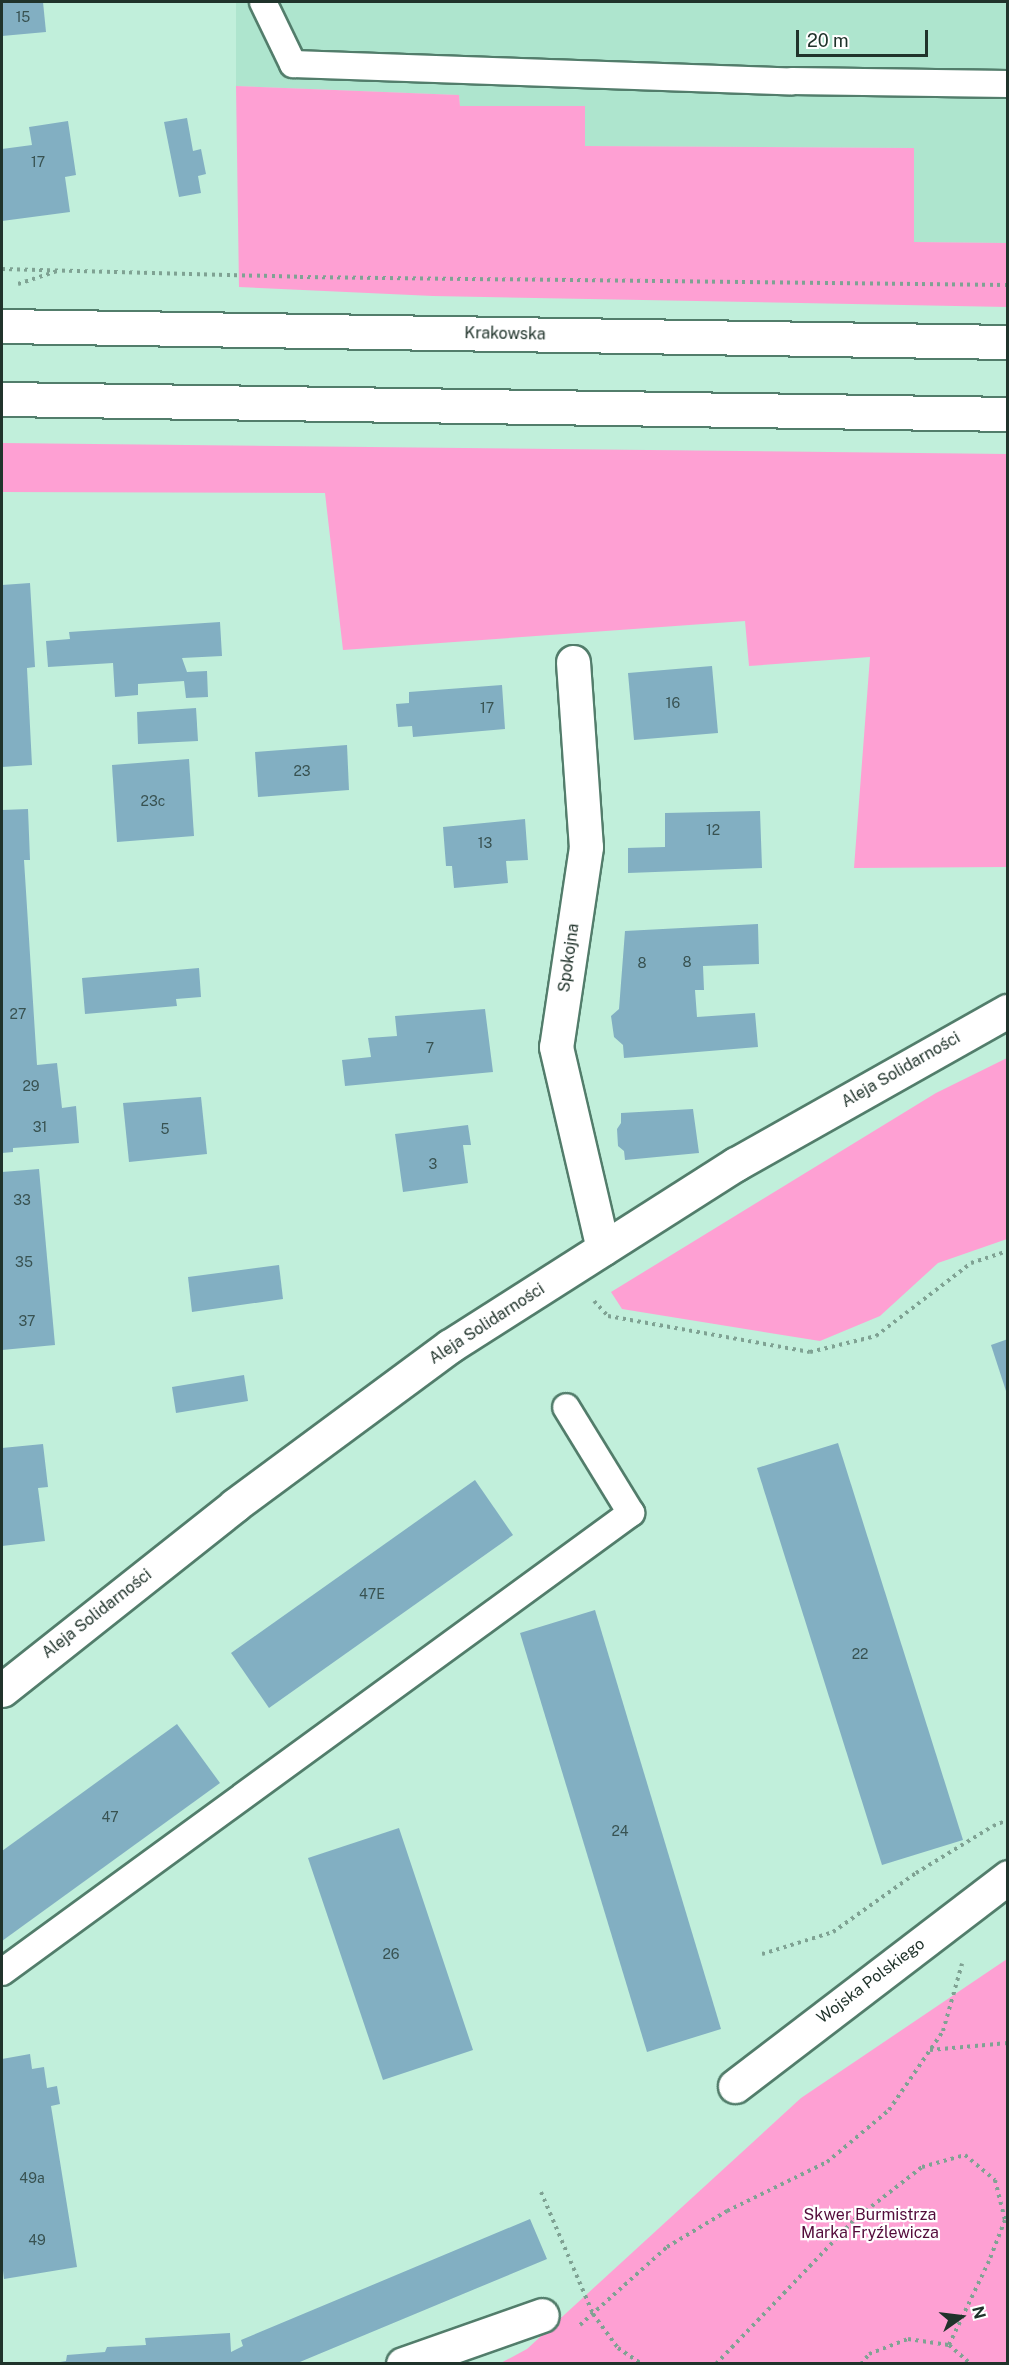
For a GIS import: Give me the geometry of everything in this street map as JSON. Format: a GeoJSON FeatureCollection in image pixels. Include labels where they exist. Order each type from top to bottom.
{"type":"FeatureCollection","features":[{"type":"Feature","properties":{"kind":"street","name":"Krakowska"},"geometry":{"type":"LineString","coordinates":[[2,326],[1008,342]]}},
{"type":"Feature","properties":{"kind":"street"},"geometry":{"type":"LineString","coordinates":[[2,399],[1008,414]]}},
{"type":"Feature","properties":{"kind":"street","name":"Spokojna"},"geometry":{"type":"LineString","coordinates":[[573,662],[586,847],[556,1047],[603,1249]]}},
{"type":"Feature","properties":{"kind":"street","name":"Aleja Solidarności"},"geometry":{"type":"LineString","coordinates":[[2,1690],[281,1470],[450,1346],[736,1164],[1008,1011]]}},
{"type":"Feature","properties":{"kind":"street","name":"Wojska Polskiego"},"geometry":{"type":"LineString","coordinates":[[735,2086],[1008,1877]]}},
{"type":"Feature","properties":{"kind":"street"},"geometry":{"type":"LineString","coordinates":[[403,2364],[542,2316]]}},
{"type":"Feature","properties":{"kind":"lane"},"geometry":{"type":"LineString","coordinates":[[262,2],[292,64],[781,81],[1008,84]]}},
{"type":"Feature","properties":{"kind":"lane"},"geometry":{"type":"LineString","coordinates":[[2,1972],[631,1514],[566,1407]]}},
{"type":"Feature","properties":{"kind":"path"},"geometry":{"type":"LineString","coordinates":[[2,269],[300,277],[1008,285]]}},
{"type":"Feature","properties":{"kind":"path"},"geometry":{"type":"LineString","coordinates":[[18,285],[59,270]]}},
{"type":"Feature","properties":{"kind":"path"},"geometry":{"type":"LineString","coordinates":[[567,1272],[608,1316],[810,1352],[876,1336],[971,1263],[1008,1251]]}},
{"type":"Feature","properties":{"kind":"path"},"geometry":{"type":"LineString","coordinates":[[762,1954],[833,1932],[916,1873],[993,1826],[1008,1820]]}},
{"type":"Feature","properties":{"kind":"path"},"geometry":{"type":"LineString","coordinates":[[578,2327],[667,2247],[727,2211],[827,2162],[889,2110],[943,2031],[963,1960]]}},
{"type":"Feature","properties":{"kind":"path"},"geometry":{"type":"LineString","coordinates":[[930,2050],[1008,2043]]}},
{"type":"Feature","properties":{"kind":"path"},"geometry":{"type":"LineString","coordinates":[[716,2364],[854,2220],[922,2167],[965,2155],[995,2180],[1005,2220],[989,2261],[949,2345]]}},
{"type":"Feature","properties":{"kind":"path"},"geometry":{"type":"LineString","coordinates":[[541,2192],[593,2314],[618,2348],[642,2364]]}},
{"type":"Feature","properties":{"kind":"path"},"geometry":{"type":"LineString","coordinates":[[861,2364],[869,2354],[908,2339],[949,2345],[971,2364]]}},
{"type":"Feature","properties":{"kind":"shaded area"},"geometry":{"type":"Polygon","coordinates":[[[236,2],[1007,2],[1007,243],[914,242],[913,148],[585,146],[584,106],[460,106],[459,95],[236,86],[236,2]]]}},
{"type":"Feature","properties":{"kind":"green space"},"geometry":{"type":"Polygon","coordinates":[[[236,86],[459,95],[460,106],[585,106],[585,146],[914,148],[914,242],[1007,243],[1007,307],[433,296],[239,287],[236,86]]]}},
{"type":"Feature","properties":{"kind":"green space"},"geometry":{"type":"Polygon","coordinates":[[[2,443],[1007,454],[1007,867],[854,868],[870,657],[749,666],[745,621],[343,650],[325,493],[2,492],[2,443]]]}},
{"type":"Feature","properties":{"kind":"green space"},"geometry":{"type":"Polygon","coordinates":[[[1007,1058],[1007,1239],[938,1263],[880,1316],[820,1341],[622,1309],[611,1292],[936,1093],[1007,1058]]]}},
{"type":"Feature","properties":{"kind":"green space","name":"Skwer Burmistrza Marka Fryźlewicza"},"geometry":{"type":"Polygon","coordinates":[[[1007,1959],[1007,2363],[499,2364],[527,2349],[801,2098],[1007,1959]]]}},
{"type":"Feature","properties":{"kind":"building"},"geometry":{"type":"Polygon","coordinates":[[[2,2],[43,2],[46,32],[2,36],[2,2]]]}},
{"type":"Feature","properties":{"kind":"building"},"geometry":{"type":"Polygon","coordinates":[[[187,118],[193,151],[201,149],[206,174],[198,176],[201,193],[179,197],[164,122],[187,118]]]}},
{"type":"Feature","properties":{"kind":"building"},"geometry":{"type":"Polygon","coordinates":[[[68,121],[76,175],[65,177],[70,212],[2,221],[2,149],[32,145],[29,127],[68,121]]]}},
{"type":"Feature","properties":{"kind":"building"},"geometry":{"type":"Polygon","coordinates":[[[30,583],[35,667],[27,668],[32,765],[2,767],[2,585],[30,583]]]}},
{"type":"Feature","properties":{"kind":"building"},"geometry":{"type":"Polygon","coordinates":[[[220,622],[222,656],[182,658],[187,672],[207,671],[208,697],[186,698],[184,681],[138,684],[138,695],[115,697],[113,663],[48,667],[46,641],[70,639],[69,632],[220,622]]]}},
{"type":"Feature","properties":{"kind":"building"},"geometry":{"type":"Polygon","coordinates":[[[712,666],[718,733],[634,740],[628,673],[712,666]]]}},
{"type":"Feature","properties":{"kind":"building"},"geometry":{"type":"Polygon","coordinates":[[[502,685],[505,729],[413,737],[412,726],[398,727],[396,704],[409,703],[409,692],[502,685]]]}},
{"type":"Feature","properties":{"kind":"building"},"geometry":{"type":"Polygon","coordinates":[[[196,708],[198,741],[138,744],[137,712],[196,708]]]}},
{"type":"Feature","properties":{"kind":"building"},"geometry":{"type":"Polygon","coordinates":[[[347,745],[349,790],[258,797],[255,752],[347,745]]]}},
{"type":"Feature","properties":{"kind":"building"},"geometry":{"type":"Polygon","coordinates":[[[189,759],[194,836],[117,842],[112,765],[189,759]]]}},
{"type":"Feature","properties":{"kind":"building"},"geometry":{"type":"Polygon","coordinates":[[[28,809],[30,860],[24,860],[37,1065],[57,1063],[62,1108],[76,1106],[79,1143],[13,1148],[13,1152],[2,1153],[2,810],[28,809]]]}},
{"type":"Feature","properties":{"kind":"building"},"geometry":{"type":"Polygon","coordinates":[[[760,811],[762,868],[628,873],[628,848],[665,847],[665,813],[760,811]]]}},
{"type":"Feature","properties":{"kind":"building"},"geometry":{"type":"Polygon","coordinates":[[[525,819],[528,860],[506,861],[508,883],[454,888],[452,866],[446,866],[443,827],[525,819]]]}},
{"type":"Feature","properties":{"kind":"building"},"geometry":{"type":"Polygon","coordinates":[[[758,924],[759,964],[703,966],[704,990],[695,990],[697,1017],[755,1013],[758,1047],[624,1058],[623,1045],[614,1037],[611,1016],[619,1009],[625,931],[758,924]]]}},
{"type":"Feature","properties":{"kind":"building"},"geometry":{"type":"Polygon","coordinates":[[[199,968],[201,997],[176,999],[177,1006],[85,1014],[82,978],[199,968]]]}},
{"type":"Feature","properties":{"kind":"building"},"geometry":{"type":"Polygon","coordinates":[[[485,1009],[493,1072],[345,1086],[342,1060],[371,1057],[368,1038],[397,1036],[395,1016],[485,1009]]]}},
{"type":"Feature","properties":{"kind":"building"},"geometry":{"type":"Polygon","coordinates":[[[201,1097],[207,1154],[129,1162],[123,1103],[201,1097]]]}},
{"type":"Feature","properties":{"kind":"building"},"geometry":{"type":"Polygon","coordinates":[[[693,1109],[699,1153],[625,1160],[624,1151],[618,1146],[617,1129],[621,1123],[621,1113],[693,1109]]]}},
{"type":"Feature","properties":{"kind":"building"},"geometry":{"type":"Polygon","coordinates":[[[468,1125],[471,1145],[463,1145],[468,1183],[403,1192],[395,1134],[468,1125]]]}},
{"type":"Feature","properties":{"kind":"building"},"geometry":{"type":"Polygon","coordinates":[[[39,1169],[55,1345],[2,1350],[2,1172],[39,1169]]]}},
{"type":"Feature","properties":{"kind":"building"},"geometry":{"type":"Polygon","coordinates":[[[279,1265],[283,1299],[192,1312],[188,1277],[279,1265]]]}},
{"type":"Feature","properties":{"kind":"building"},"geometry":{"type":"Polygon","coordinates":[[[1008,1339],[1008,1394],[1007,1394],[991,1345],[1008,1339]]]}},
{"type":"Feature","properties":{"kind":"building"},"geometry":{"type":"Polygon","coordinates":[[[244,1375],[248,1401],[176,1413],[172,1387],[244,1375]]]}},
{"type":"Feature","properties":{"kind":"building"},"geometry":{"type":"Polygon","coordinates":[[[838,1443],[963,1840],[882,1865],[757,1468],[838,1443]]]}},
{"type":"Feature","properties":{"kind":"building"},"geometry":{"type":"Polygon","coordinates":[[[43,1444],[48,1487],[38,1488],[45,1541],[2,1546],[2,1448],[43,1444]]]}},
{"type":"Feature","properties":{"kind":"building"},"geometry":{"type":"Polygon","coordinates":[[[475,1480],[513,1535],[269,1708],[231,1653],[475,1480]]]}},
{"type":"Feature","properties":{"kind":"building"},"geometry":{"type":"Polygon","coordinates":[[[595,1610],[721,2029],[647,2052],[520,1633],[595,1610]]]}},
{"type":"Feature","properties":{"kind":"building"},"geometry":{"type":"Polygon","coordinates":[[[177,1724],[220,1783],[2,1941],[2,1851],[177,1724]]]}},
{"type":"Feature","properties":{"kind":"building"},"geometry":{"type":"Polygon","coordinates":[[[399,1828],[473,2050],[383,2080],[308,1858],[399,1828]]]}},
{"type":"Feature","properties":{"kind":"building"},"geometry":{"type":"Polygon","coordinates":[[[30,2054],[32,2069],[44,2067],[47,2088],[57,2086],[60,2104],[51,2106],[77,2267],[4,2279],[2,2262],[2,2059],[30,2054]]]}},
{"type":"Feature","properties":{"kind":"building"},"geometry":{"type":"Polygon","coordinates":[[[530,2219],[547,2259],[295,2364],[48,2364],[66,2361],[67,2355],[105,2352],[107,2347],[146,2345],[145,2338],[230,2333],[231,2352],[243,2346],[241,2340],[530,2219]]]}}]}
